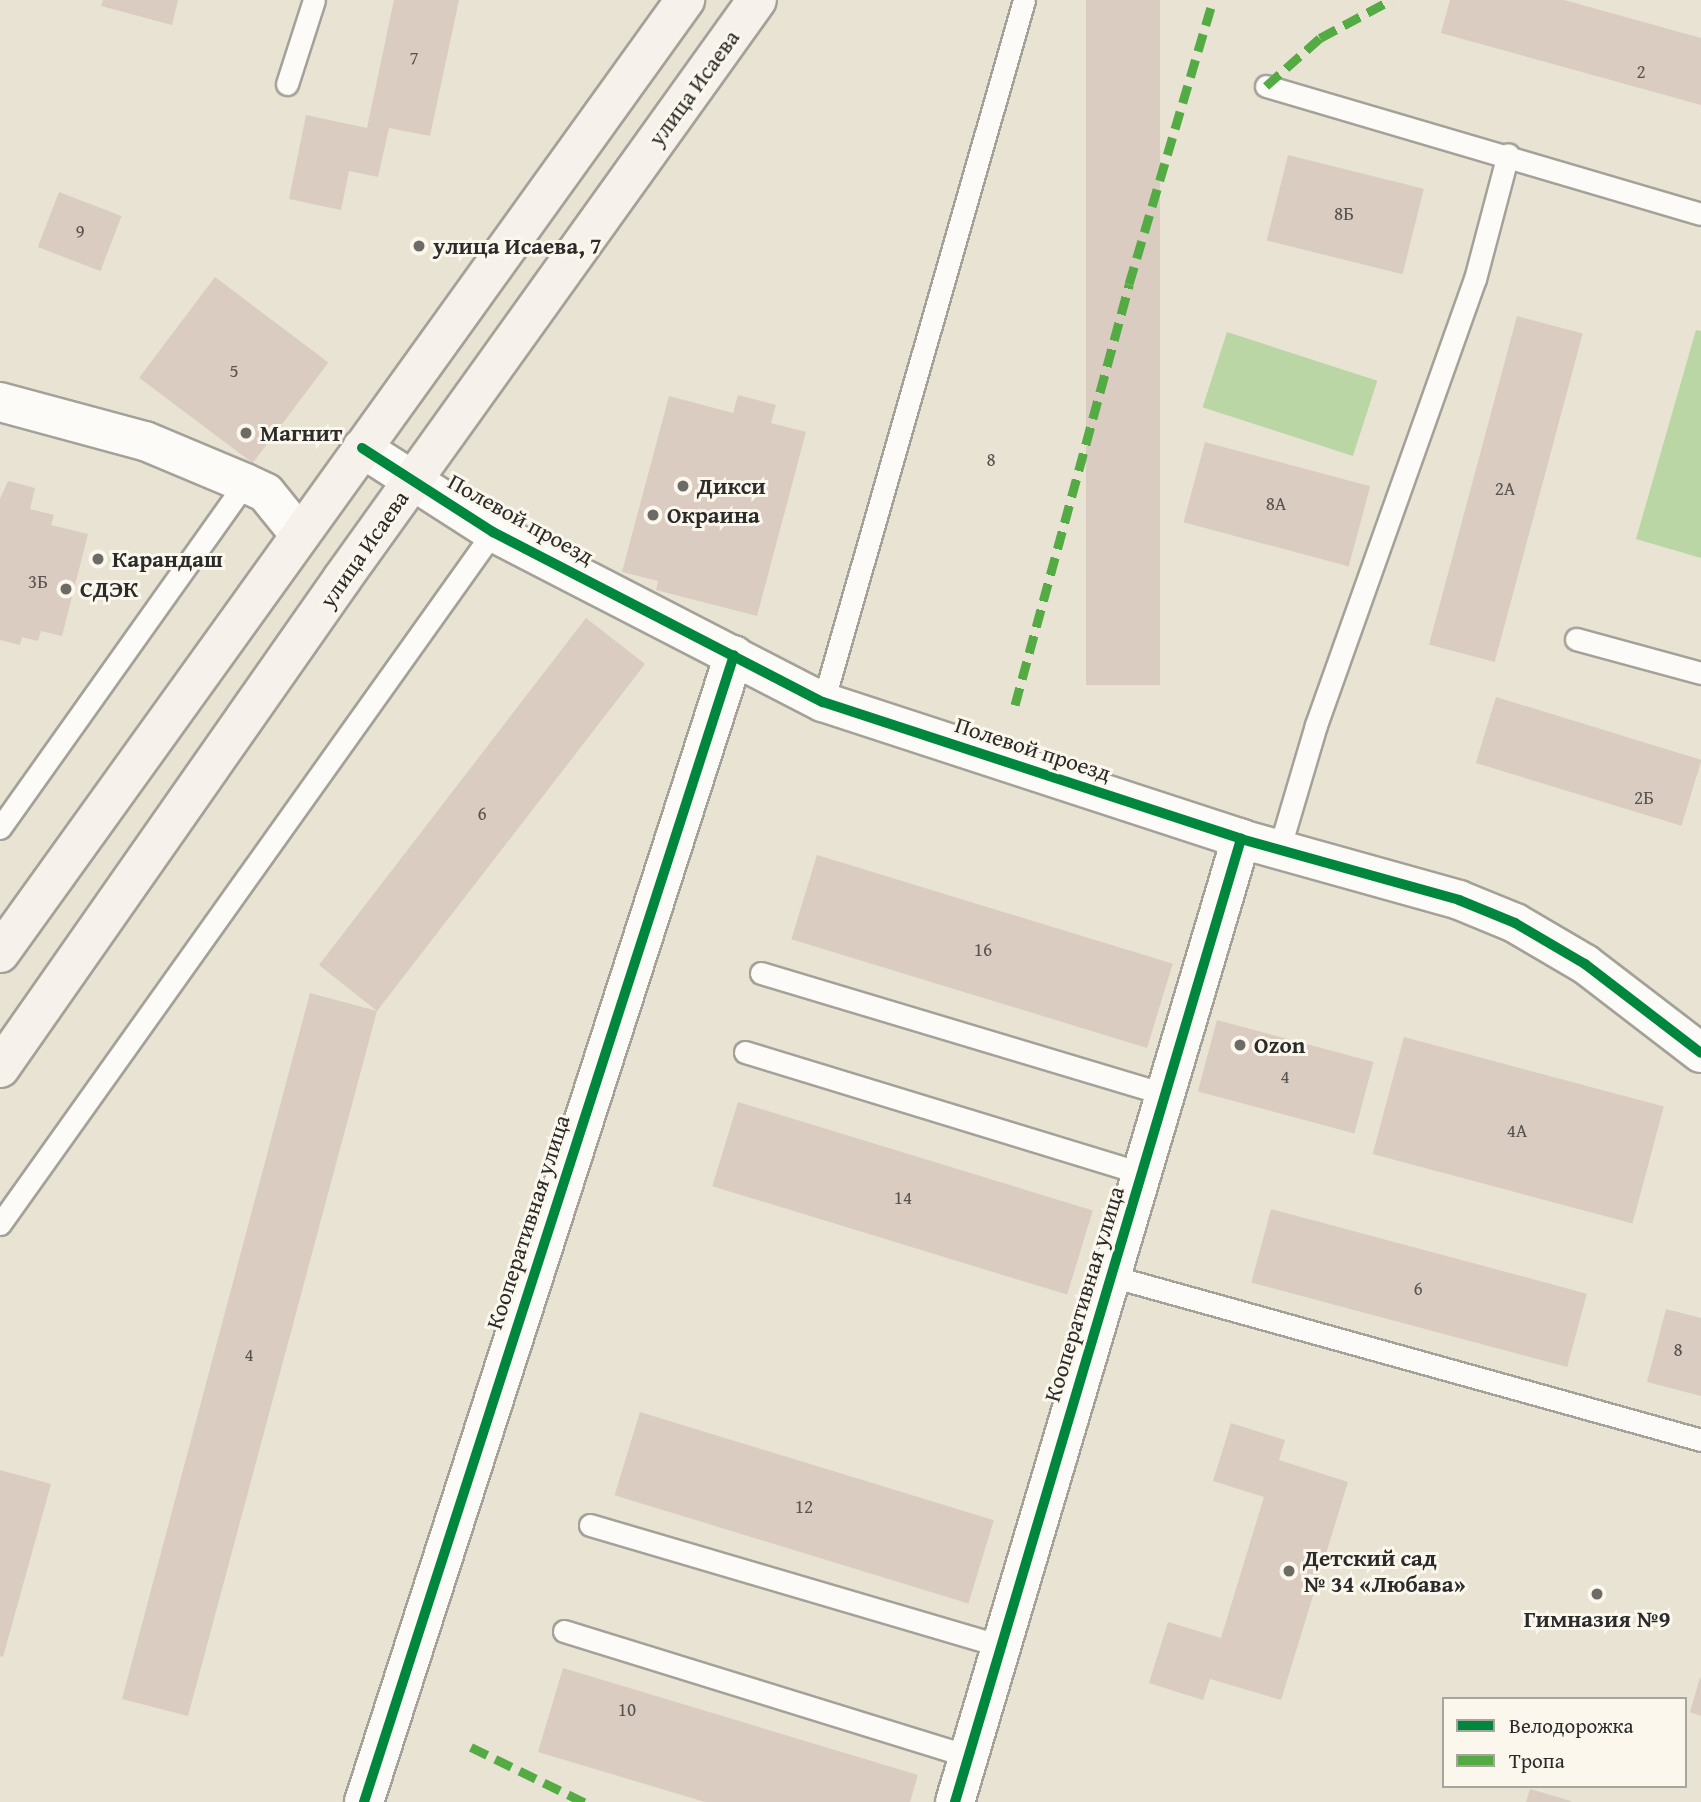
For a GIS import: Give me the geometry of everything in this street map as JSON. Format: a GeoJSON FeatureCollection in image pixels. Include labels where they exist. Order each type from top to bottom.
{"type":"FeatureCollection","features":[{"type":"Feature","properties":{"kind":"main road"},"geometry":{"type":"LineString","coordinates":[[0,953],[685,0]]}},
{"type":"Feature","properties":{"kind":"main road","name":"улица Исаева"},"geometry":{"type":"LineString","coordinates":[[0,1068],[413,481],[757,0]]}},
{"type":"Feature","properties":{"kind":"street"},"geometry":{"type":"LineString","coordinates":[[0,402],[145,441],[245,483],[266,493],[300,535]]}},
{"type":"Feature","properties":{"kind":"street","name":"Полевой проезд"},"geometry":{"type":"LineString","coordinates":[[362,448],[493,532],[823,702],[1241,839],[1459,900],[1515,923],[1585,964],[1701,1053]]}},
{"type":"Feature","properties":{"kind":"street","name":"Кооперативная улица"},"geometry":{"type":"LineString","coordinates":[[364,1802],[734,655]]}},
{"type":"Feature","properties":{"kind":"street","name":"Кооперативная улица"},"geometry":{"type":"LineString","coordinates":[[955,1802],[1241,839]]}},
{"type":"Feature","properties":{"kind":"lane"},"geometry":{"type":"LineString","coordinates":[[287,84],[314,0]]}},
{"type":"Feature","properties":{"kind":"lane"},"geometry":{"type":"LineString","coordinates":[[823,702],[1024,0]]}},
{"type":"Feature","properties":{"kind":"lane"},"geometry":{"type":"LineString","coordinates":[[1266,86],[1508,154],[1701,214]]}},
{"type":"Feature","properties":{"kind":"lane"},"geometry":{"type":"LineString","coordinates":[[1279,850],[1316,724],[1475,279],[1508,154]]}},
{"type":"Feature","properties":{"kind":"lane"},"geometry":{"type":"LineString","coordinates":[[0,828],[245,483]]}},
{"type":"Feature","properties":{"kind":"lane"},"geometry":{"type":"LineString","coordinates":[[0,1224],[493,532]]}},
{"type":"Feature","properties":{"kind":"lane"},"geometry":{"type":"LineString","coordinates":[[1576,639],[1701,673]]}},
{"type":"Feature","properties":{"kind":"lane"},"geometry":{"type":"LineString","coordinates":[[761,972],[1165,1094]]}},
{"type":"Feature","properties":{"kind":"lane"},"geometry":{"type":"LineString","coordinates":[[744,1052],[1142,1173]]}},
{"type":"Feature","properties":{"kind":"lane"},"geometry":{"type":"LineString","coordinates":[[1111,1276],[1701,1440]]}},
{"type":"Feature","properties":{"kind":"lane"},"geometry":{"type":"LineString","coordinates":[[590,1525],[1002,1646]]}},
{"type":"Feature","properties":{"kind":"lane"},"geometry":{"type":"LineString","coordinates":[[564,1631],[969,1756]]}},
{"type":"Feature","properties":{"kind":"green space"},"geometry":{"type":"Polygon","coordinates":[[[1696,330],[1701,331],[1701,558],[1636,539],[1696,330]]]}},
{"type":"Feature","properties":{"kind":"green space"},"geometry":{"type":"Polygon","coordinates":[[[1227,332],[1377,381],[1353,456],[1203,407],[1227,332]]]}},
{"type":"Feature","properties":{"kind":"building"},"geometry":{"type":"Polygon","coordinates":[[[103,0],[178,0],[172,25],[101,6],[103,0]]]}},
{"type":"Feature","properties":{"kind":"building"},"geometry":{"type":"Polygon","coordinates":[[[394,0],[459,0],[430,136],[389,128],[378,177],[349,171],[341,210],[289,199],[306,115],[367,128],[394,0]]]}},
{"type":"Feature","properties":{"kind":"building"},"geometry":{"type":"Polygon","coordinates":[[[1086,0],[1160,0],[1160,685],[1086,685],[1086,0]]]}},
{"type":"Feature","properties":{"kind":"building"},"geometry":{"type":"Polygon","coordinates":[[[1450,0],[1564,0],[1701,38],[1701,105],[1441,33],[1450,0]]]}},
{"type":"Feature","properties":{"kind":"building"},"geometry":{"type":"Polygon","coordinates":[[[1288,155],[1424,189],[1403,274],[1267,240],[1288,155]]]}},
{"type":"Feature","properties":{"kind":"building"},"geometry":{"type":"Polygon","coordinates":[[[59,192],[122,216],[100,271],[38,247],[59,192]]]}},
{"type":"Feature","properties":{"kind":"building"},"geometry":{"type":"Polygon","coordinates":[[[215,277],[328,362],[253,463],[139,378],[215,277]]]}},
{"type":"Feature","properties":{"kind":"building"},"geometry":{"type":"Polygon","coordinates":[[[1517,316],[1583,334],[1495,662],[1429,644],[1517,316]]]}},
{"type":"Feature","properties":{"kind":"building"},"geometry":{"type":"Polygon","coordinates":[[[738,395],[776,405],[771,423],[806,432],[757,616],[656,590],[658,581],[622,572],[669,396],[733,413],[738,395]]]}},
{"type":"Feature","properties":{"kind":"building"},"geometry":{"type":"Polygon","coordinates":[[[1205,442],[1370,486],[1349,566],[1184,522],[1205,442]]]}},
{"type":"Feature","properties":{"kind":"building"},"geometry":{"type":"Polygon","coordinates":[[[8,481],[35,488],[30,509],[54,515],[51,525],[88,534],[62,636],[41,631],[38,641],[22,637],[20,645],[0,640],[0,499],[8,481]]]}},
{"type":"Feature","properties":{"kind":"building"},"geometry":{"type":"Polygon","coordinates":[[[586,618],[645,664],[377,1011],[319,965],[586,618]]]}},
{"type":"Feature","properties":{"kind":"building"},"geometry":{"type":"Polygon","coordinates":[[[1496,697],[1701,760],[1681,826],[1476,763],[1496,697]]]}},
{"type":"Feature","properties":{"kind":"building"},"geometry":{"type":"Polygon","coordinates":[[[817,855],[1173,964],[1147,1048],[791,939],[817,855]]]}},
{"type":"Feature","properties":{"kind":"building"},"geometry":{"type":"Polygon","coordinates":[[[310,993],[377,1011],[188,1716],[122,1699],[310,993]]]}},
{"type":"Feature","properties":{"kind":"building"},"geometry":{"type":"Polygon","coordinates":[[[1217,1020],[1373,1062],[1354,1133],[1198,1091],[1217,1020]]]}},
{"type":"Feature","properties":{"kind":"building"},"geometry":{"type":"Polygon","coordinates":[[[1404,1037],[1664,1107],[1633,1223],[1373,1154],[1404,1037]]]}},
{"type":"Feature","properties":{"kind":"building"},"geometry":{"type":"Polygon","coordinates":[[[738,1102],[1093,1210],[1067,1295],[712,1186],[738,1102]]]}},
{"type":"Feature","properties":{"kind":"building"},"geometry":{"type":"Polygon","coordinates":[[[1271,1209],[1587,1294],[1567,1367],[1251,1282],[1271,1209]]]}},
{"type":"Feature","properties":{"kind":"building"},"geometry":{"type":"Polygon","coordinates":[[[1666,1309],[1701,1318],[1701,1396],[1647,1382],[1666,1309]]]}},
{"type":"Feature","properties":{"kind":"building"},"geometry":{"type":"Polygon","coordinates":[[[640,1412],[994,1520],[968,1603],[615,1495],[640,1412]]]}},
{"type":"Feature","properties":{"kind":"building"},"geometry":{"type":"Polygon","coordinates":[[[1231,1423],[1285,1440],[1279,1460],[1348,1482],[1281,1700],[1210,1679],[1203,1700],[1149,1683],[1168,1622],[1221,1638],[1264,1497],[1213,1481],[1231,1423]]]}},
{"type":"Feature","properties":{"kind":"building"},"geometry":{"type":"Polygon","coordinates":[[[0,1470],[51,1484],[3,1657],[0,1656],[0,1470]]]}},
{"type":"Feature","properties":{"kind":"building"},"geometry":{"type":"Polygon","coordinates":[[[563,1668],[918,1775],[910,1802],[705,1802],[538,1752],[563,1668]]]}},
{"type":"Feature","properties":{"kind":"building"},"geometry":{"type":"Polygon","coordinates":[[[1701,1678],[1701,1716],[1690,1712],[1701,1678]]]}},
{"type":"Feature","properties":{"kind":"building"},"geometry":{"type":"Polygon","coordinates":[[[1530,1789],[1571,1801],[1571,1802],[1526,1802],[1530,1789]]]}},
{"type":"Feature","properties":{"kind":"marked path"},"geometry":{"type":"LineString","coordinates":[[1015,705],[1129,284],[1213,0]]}},
{"type":"Feature","properties":{"kind":"marked path"},"geometry":{"type":"LineString","coordinates":[[1266,86],[1320,38],[1391,0]]}},
{"type":"Feature","properties":{"kind":"marked path"},"geometry":{"type":"LineString","coordinates":[[471,1747],[584,1802]]}},
{"type":"Feature","properties":{"kind":"cycle path"},"geometry":{"type":"LineString","coordinates":[[362,448],[493,532],[823,702],[1241,839],[1459,900],[1515,923],[1585,964],[1701,1053]]}},
{"type":"Feature","properties":{"kind":"cycle path"},"geometry":{"type":"LineString","coordinates":[[364,1802],[734,655]]}},
{"type":"Feature","properties":{"kind":"cycle path"},"geometry":{"type":"LineString","coordinates":[[955,1802],[1241,839]]}},
{"type":"Feature","properties":{"kind":"place","name":"улица Исаева, 7"},"geometry":{"type":"Point","coordinates":[419,246]}},
{"type":"Feature","properties":{"kind":"place","name":"Магнит"},"geometry":{"type":"Point","coordinates":[246,433]}},
{"type":"Feature","properties":{"kind":"place","name":"Дикси"},"geometry":{"type":"Point","coordinates":[683,486]}},
{"type":"Feature","properties":{"kind":"place","name":"Окраина"},"geometry":{"type":"Point","coordinates":[653,515]}},
{"type":"Feature","properties":{"kind":"place","name":"Карандаш"},"geometry":{"type":"Point","coordinates":[98,559]}},
{"type":"Feature","properties":{"kind":"place","name":"СДЭК"},"geometry":{"type":"Point","coordinates":[66,589]}},
{"type":"Feature","properties":{"kind":"place","name":"Ozon"},"geometry":{"type":"Point","coordinates":[1240,1045]}},
{"type":"Feature","properties":{"kind":"place","name":"Детский сад № 34 «Любава»"},"geometry":{"type":"Point","coordinates":[1289,1571]}},
{"type":"Feature","properties":{"kind":"place","name":"Гимназия №9"},"geometry":{"type":"Point","coordinates":[1597,1594]}}]}
